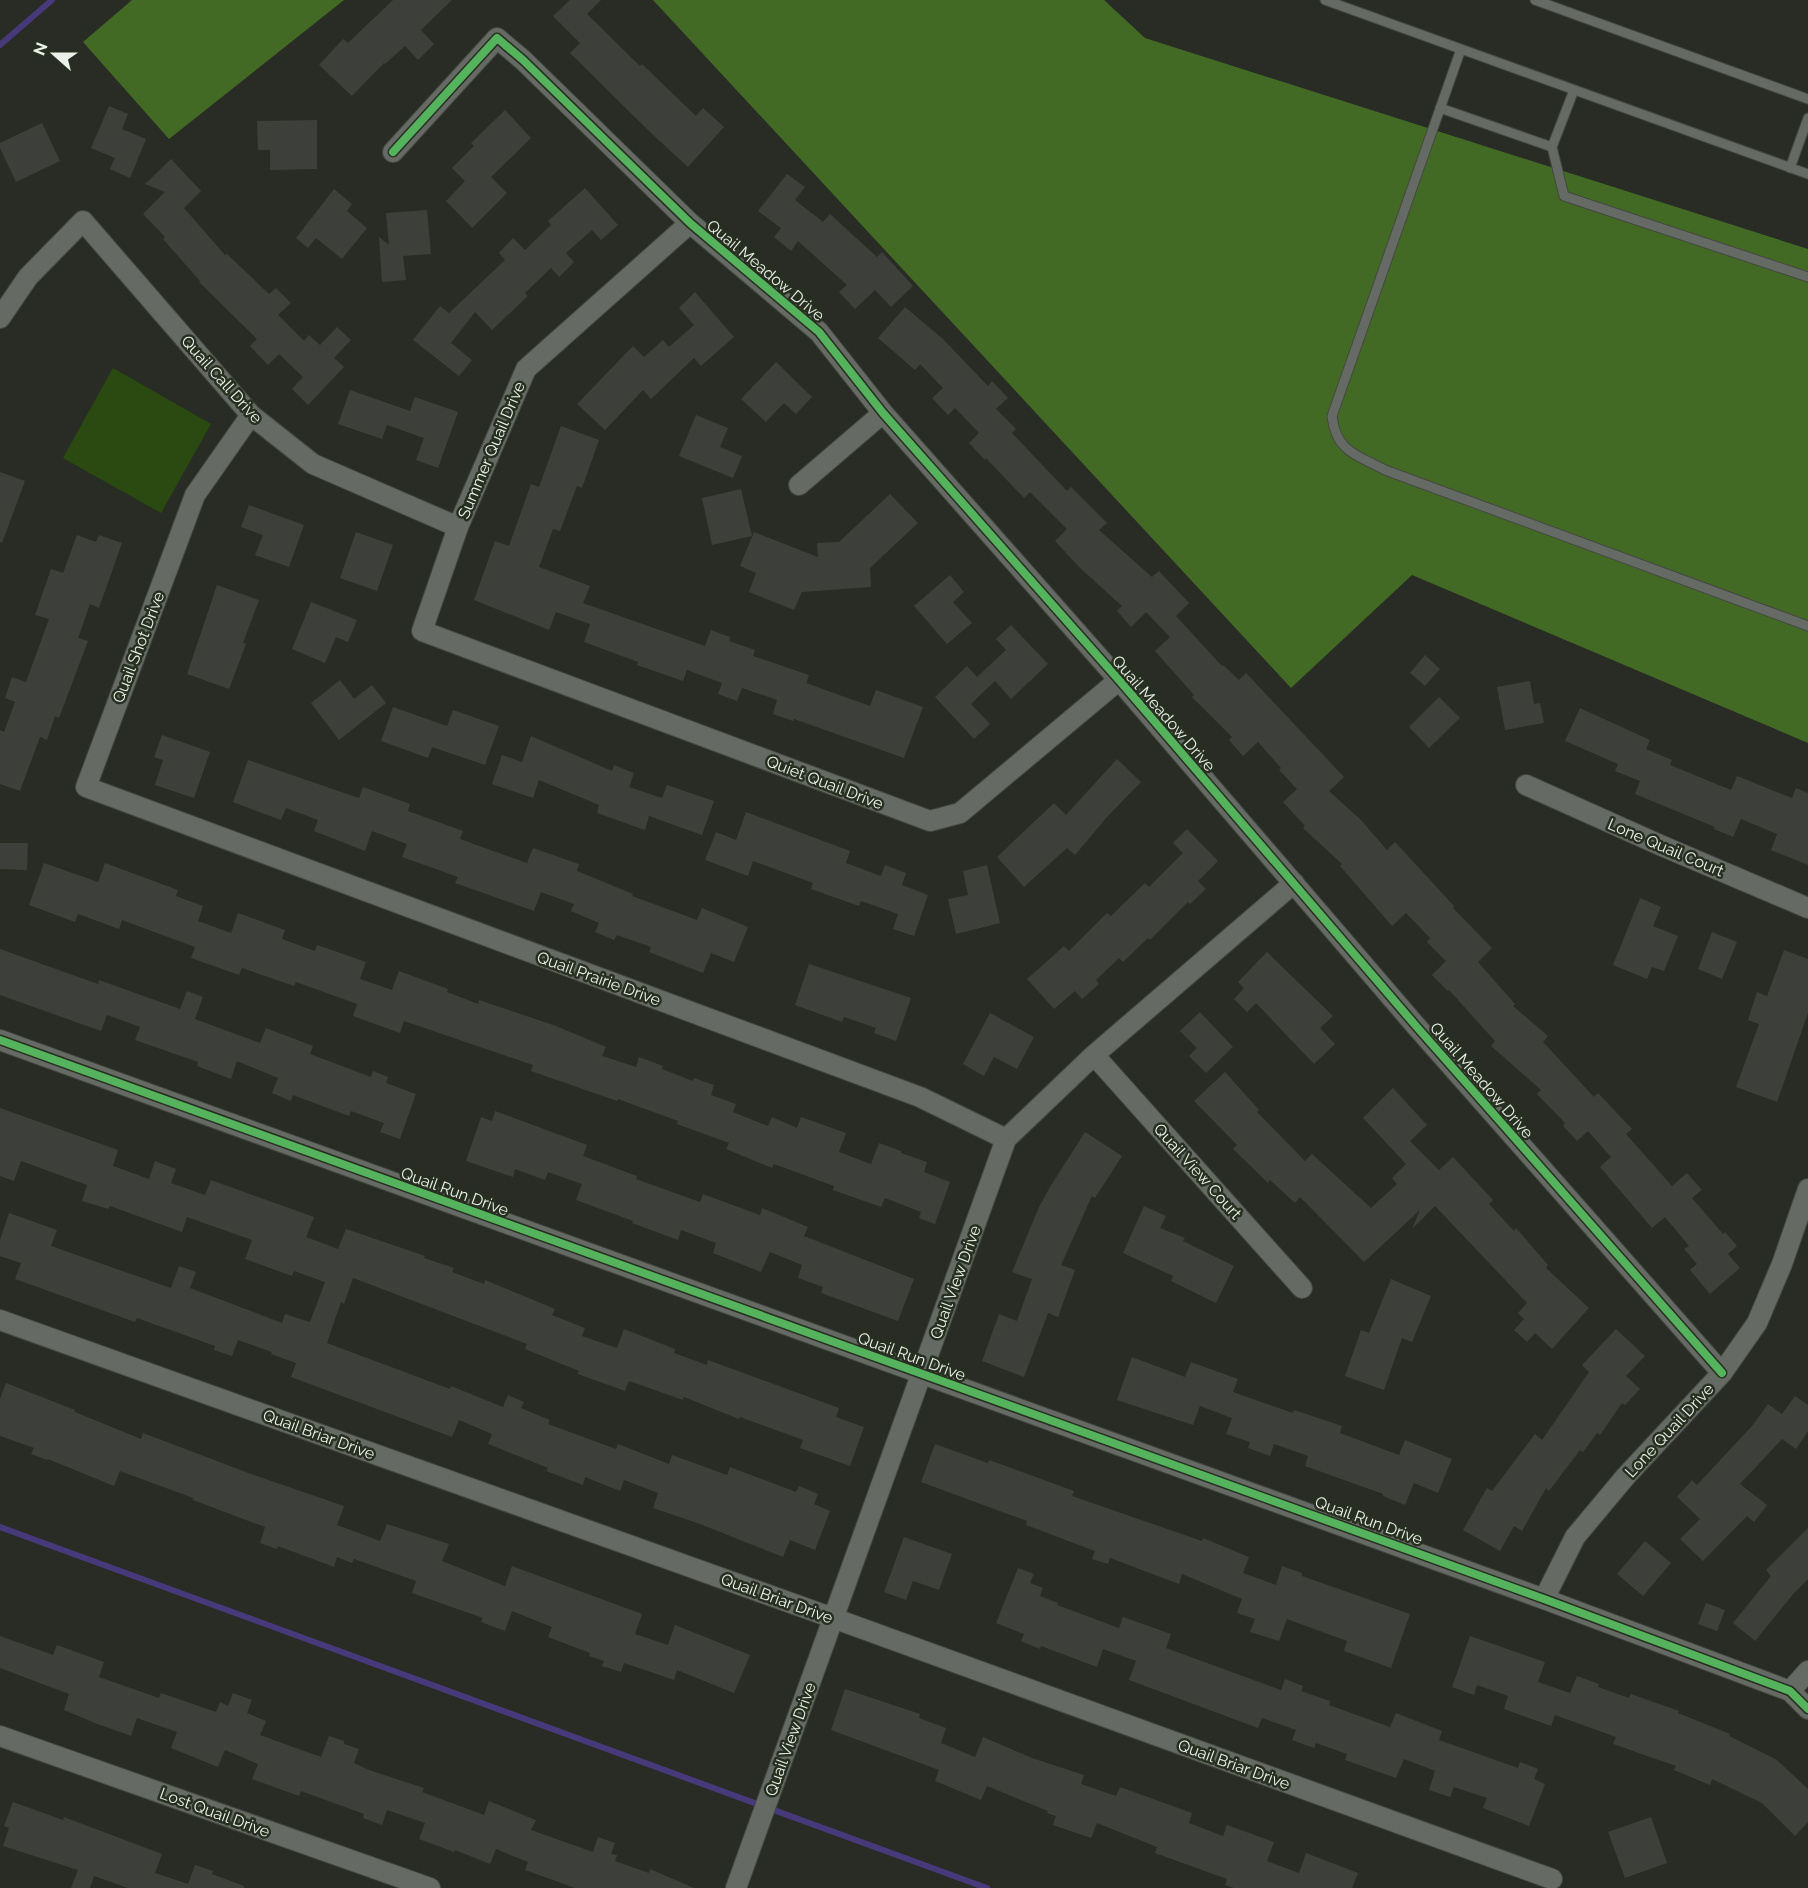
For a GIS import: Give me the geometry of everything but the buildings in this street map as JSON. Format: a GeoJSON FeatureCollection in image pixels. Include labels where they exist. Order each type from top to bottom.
{"type":"FeatureCollection","features":[{"type":"Feature","properties":{"kind":"street","name":"Quail Meadow Drive"},"geometry":{"type":"LineString","coordinates":[[393,152],[497,38],[690,223],[819,332],[883,413],[1119,680],[1424,1035],[1722,1373]]}},
{"type":"Feature","properties":{"kind":"street","name":"Quail Call Drive"},"geometry":{"type":"LineString","coordinates":[[0,318],[28,277],[83,221],[251,415],[313,464],[458,527]]}},
{"type":"Feature","properties":{"kind":"street","name":"Summer Quail Drive"},"geometry":{"type":"LineString","coordinates":[[497,658],[422,631],[458,527],[526,369],[690,223]]}},
{"type":"Feature","properties":{"kind":"street"},"geometry":{"type":"LineString","coordinates":[[798,485],[883,413]]}},
{"type":"Feature","properties":{"kind":"street","name":"Quail Shot Drive"},"geometry":{"type":"LineString","coordinates":[[188,825],[86,787],[195,495],[251,415]]}},
{"type":"Feature","properties":{"kind":"street","name":"Quiet Quail Drive"},"geometry":{"type":"LineString","coordinates":[[497,658],[930,821],[960,813],[1119,680]]}},
{"type":"Feature","properties":{"kind":"street","name":"Lone Quail Court"},"geometry":{"type":"LineString","coordinates":[[1526,785],[1808,908]]}},
{"type":"Feature","properties":{"kind":"street","name":"Quail Prairie Drive"},"geometry":{"type":"LineString","coordinates":[[188,825],[920,1097],[1006,1139]]}},
{"type":"Feature","properties":{"kind":"street","name":"Quail View Drive"},"geometry":{"type":"LineString","coordinates":[[736,1888],[1006,1139],[1095,1055],[1294,883]]}},
{"type":"Feature","properties":{"kind":"street","name":"Quail Run Drive"},"geometry":{"type":"LineString","coordinates":[[0,1040],[1544,1599],[1790,1691],[1808,1708]]}},
{"type":"Feature","properties":{"kind":"street","name":"Quail View Court"},"geometry":{"type":"LineString","coordinates":[[1095,1055],[1302,1288]]}},
{"type":"Feature","properties":{"kind":"street","name":"Lone Quail Drive"},"geometry":{"type":"LineString","coordinates":[[1544,1599],[1575,1537],[1626,1476],[1722,1373],[1757,1323],[1782,1264],[1808,1189]]}},
{"type":"Feature","properties":{"kind":"street","name":"Quail Briar Drive"},"geometry":{"type":"LineString","coordinates":[[0,1320],[833,1618],[1552,1879]]}},
{"type":"Feature","properties":{"kind":"street"},"geometry":{"type":"LineString","coordinates":[[1790,1691],[1808,1671]]}},
{"type":"Feature","properties":{"kind":"street","name":"Lost Quail Drive"},"geometry":{"type":"LineString","coordinates":[[0,1736],[430,1888]]}},
{"type":"Feature","properties":{"kind":"lane"},"geometry":{"type":"LineString","coordinates":[[1324,0],[1808,174]]}},
{"type":"Feature","properties":{"kind":"lane"},"geometry":{"type":"LineString","coordinates":[[1535,0],[1808,99]]}},
{"type":"Feature","properties":{"kind":"lane"},"geometry":{"type":"LineString","coordinates":[[1461,49],[1332,416],[1334,432],[1343,447],[1385,470],[1808,626]]}},
{"type":"Feature","properties":{"kind":"lane"},"geometry":{"type":"LineString","coordinates":[[1574,90],[1552,147],[1564,196],[1808,277]]}},
{"type":"Feature","properties":{"kind":"lane"},"geometry":{"type":"LineString","coordinates":[[1440,108],[1552,147]]}},
{"type":"Feature","properties":{"kind":"lane"},"geometry":{"type":"LineString","coordinates":[[1790,168],[1808,118]]}},
{"type":"Feature","properties":{"kind":"green space"},"geometry":{"type":"Polygon","coordinates":[[[132,0],[344,0],[169,139],[83,42],[132,0]]]}},
{"type":"Feature","properties":{"kind":"green space"},"geometry":{"type":"Polygon","coordinates":[[[653,0],[1104,0],[1145,38],[1808,249],[1808,743],[1412,575],[1291,688],[653,0]]]}},
{"type":"Feature","properties":{"kind":"green space"},"geometry":{"type":"Polygon","coordinates":[[[113,368],[211,424],[161,513],[63,458],[113,368]]]}},
{"type":"Feature","properties":{"kind":"waterway"},"geometry":{"type":"LineString","coordinates":[[0,45],[52,0]]}},
{"type":"Feature","properties":{"kind":"waterway"},"geometry":{"type":"LineString","coordinates":[[0,1527],[987,1888]]}},
{"type":"Feature","properties":{"kind":"cycle path"},"geometry":{"type":"LineString","coordinates":[[393,152],[497,38],[523,60],[690,223],[819,332],[883,413],[1119,680],[1416,1026],[1722,1373]]}},
{"type":"Feature","properties":{"kind":"cycle path"},"geometry":{"type":"LineString","coordinates":[[0,1040],[1544,1599],[1790,1691],[1808,1709]]}}]}
